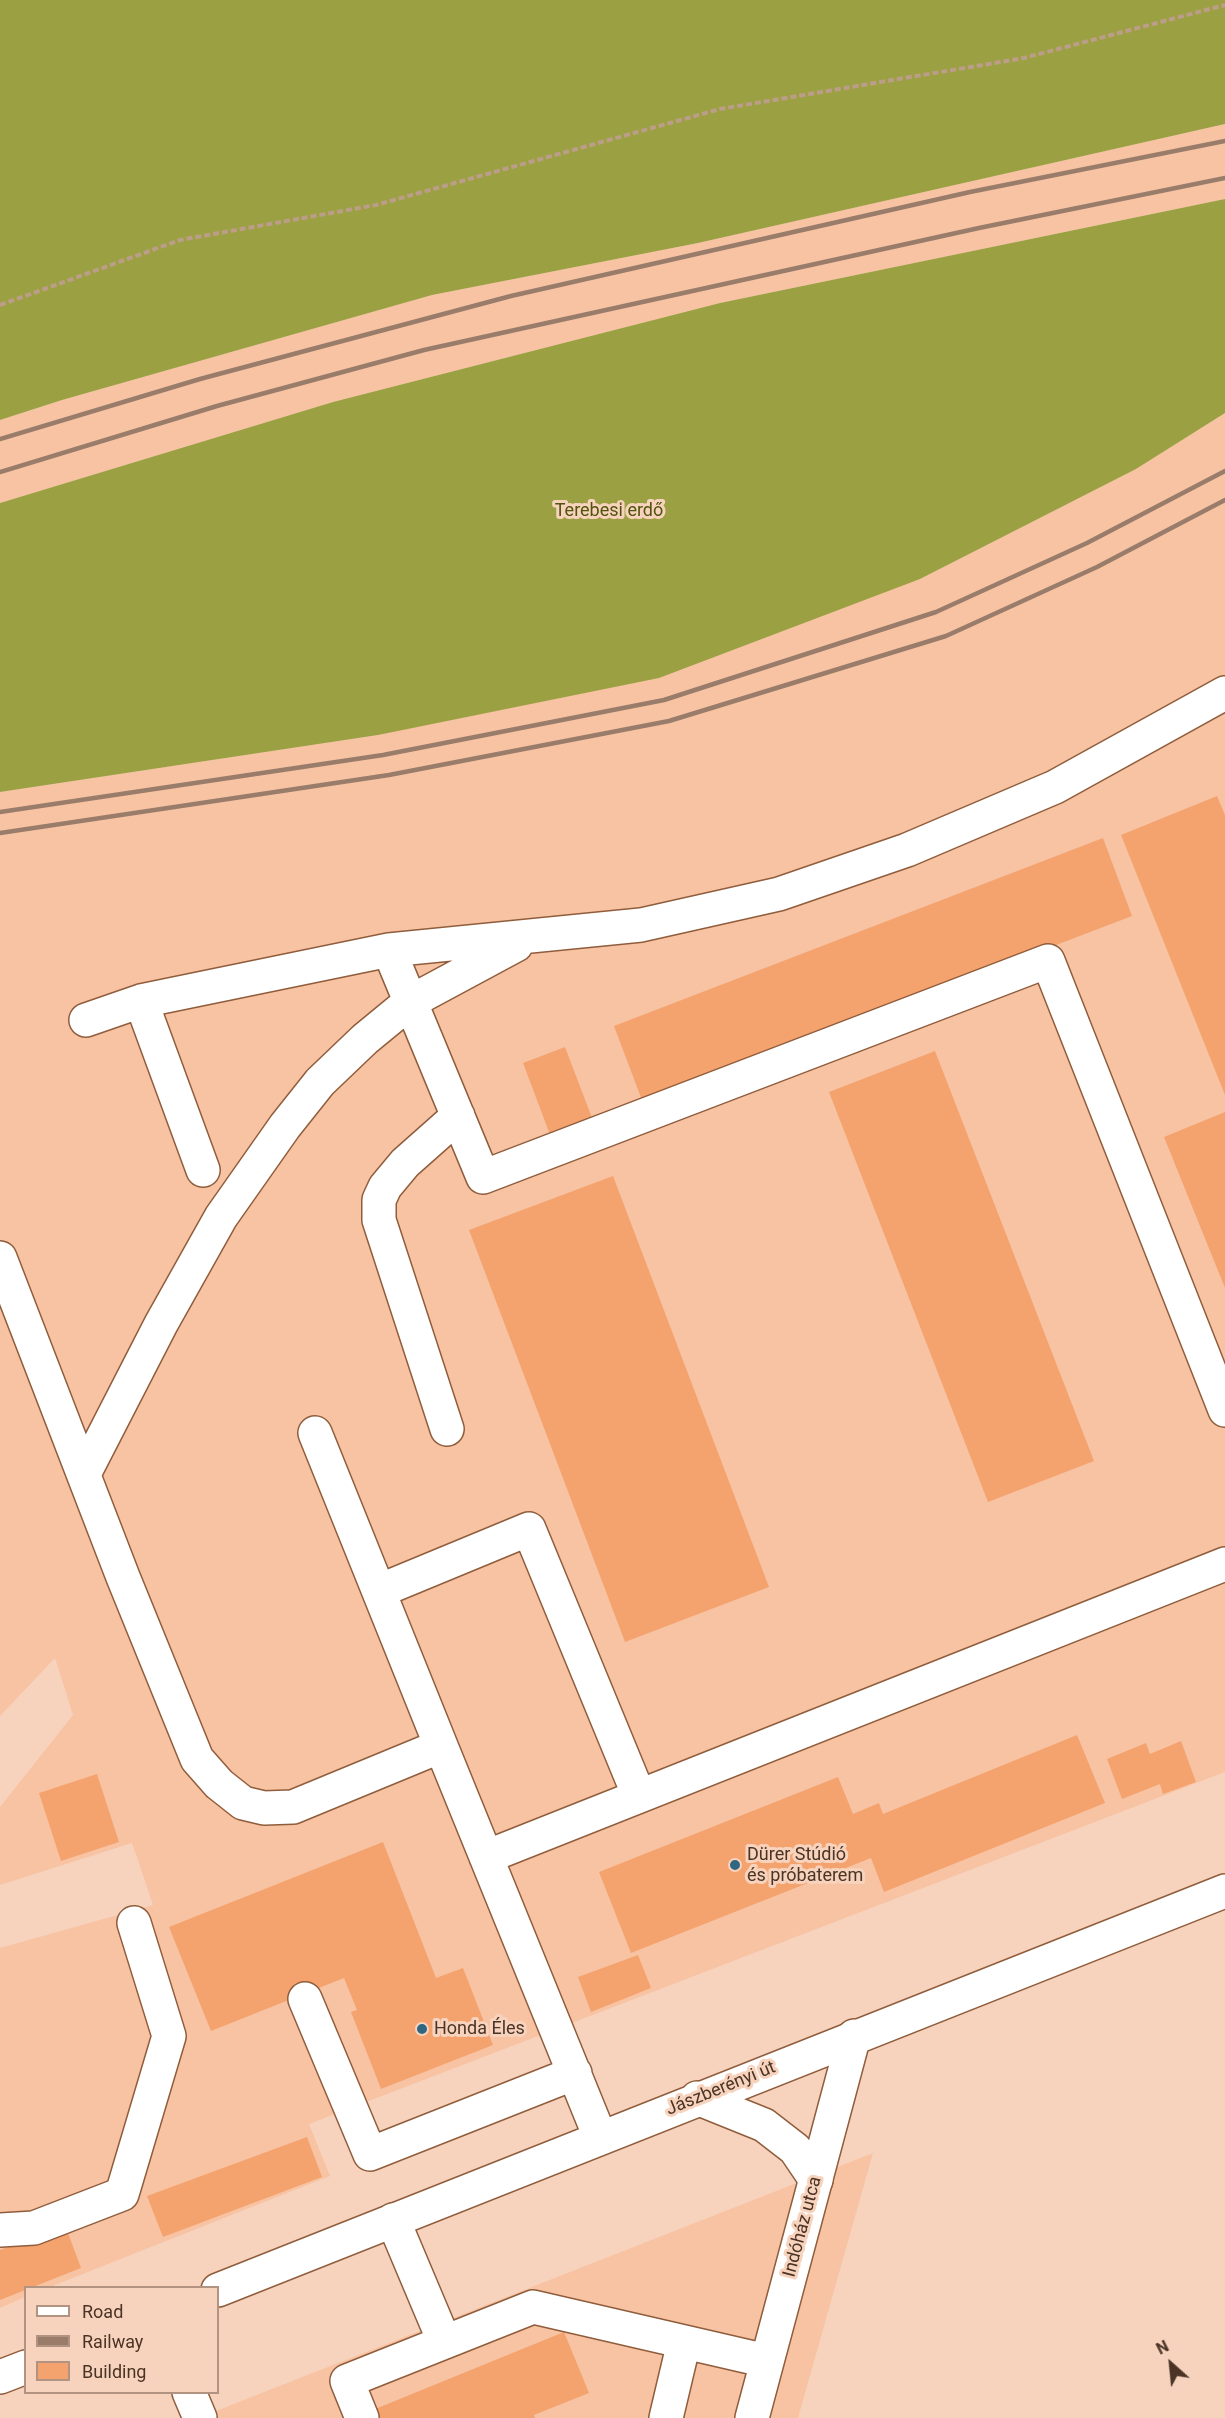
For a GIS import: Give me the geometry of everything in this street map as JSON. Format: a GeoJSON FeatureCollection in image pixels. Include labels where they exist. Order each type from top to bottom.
{"type":"FeatureCollection","features":[{"type":"Feature","properties":{"kind":"main road"},"geometry":{"type":"LineString","coordinates":[[86,1020],[141,1001],[389,950],[641,925],[779,894],[897,854],[1055,787],[1222,703]]}},
{"type":"Feature","properties":{"kind":"main road"},"geometry":{"type":"LineString","coordinates":[[85,1472],[161,1324],[221,1217],[285,1126],[320,1082],[365,1039],[410,1002],[533,936]]}},
{"type":"Feature","properties":{"kind":"main road"},"geometry":{"type":"LineString","coordinates":[[389,950],[483,1177],[1048,961],[1225,1410]]}},
{"type":"Feature","properties":{"kind":"main road"},"geometry":{"type":"LineString","coordinates":[[141,1001],[203,1170]]}},
{"type":"Feature","properties":{"kind":"main road"},"geometry":{"type":"LineString","coordinates":[[447,1429],[379,1220],[380,1200],[385,1187],[405,1163],[458,1116]]}},
{"type":"Feature","properties":{"kind":"main road"},"geometry":{"type":"LineString","coordinates":[[0,1258],[85,1472],[123,1577],[197,1759],[219,1784],[243,1803],[264,1808],[294,1807],[441,1746]]}},
{"type":"Feature","properties":{"kind":"main road"},"geometry":{"type":"LineString","coordinates":[[315,1433],[600,2137]]}},
{"type":"Feature","properties":{"kind":"main road"},"geometry":{"type":"LineString","coordinates":[[378,1591],[529,1529],[639,1796]]}},
{"type":"Feature","properties":{"kind":"main road"},"geometry":{"type":"LineString","coordinates":[[486,1857],[1225,1564]]}},
{"type":"Feature","properties":{"kind":"main road","name":"Jászberényi út"},"geometry":{"type":"LineString","coordinates":[[219,2290],[697,2098],[1225,1891]]}},
{"type":"Feature","properties":{"kind":"main road"},"geometry":{"type":"LineString","coordinates":[[0,2230],[34,2228],[122,2194],[169,2036],[134,1923]]}},
{"type":"Feature","properties":{"kind":"main road"},"geometry":{"type":"LineString","coordinates":[[305,1999],[370,2154],[575,2073]]}},
{"type":"Feature","properties":{"kind":"main road","name":"Indóház utca"},"geometry":{"type":"LineString","coordinates":[[752,2418],[854,2036]]}},
{"type":"Feature","properties":{"kind":"main road"},"geometry":{"type":"LineString","coordinates":[[697,2098],[764,2125],[795,2150],[816,2181]]}},
{"type":"Feature","properties":{"kind":"main road"},"geometry":{"type":"LineString","coordinates":[[393,2220],[444,2342]]}},
{"type":"Feature","properties":{"kind":"main road"},"geometry":{"type":"LineString","coordinates":[[362,2418],[347,2381],[533,2307],[767,2361]]}},
{"type":"Feature","properties":{"kind":"main road"},"geometry":{"type":"LineString","coordinates":[[666,2418],[684,2342]]}},
{"type":"Feature","properties":{"kind":"main road"},"geometry":{"type":"LineString","coordinates":[[0,2377],[24,2368]]}},
{"type":"Feature","properties":{"kind":"main road"},"geometry":{"type":"LineString","coordinates":[[190,2394],[200,2418]]}},
{"type":"Feature","properties":{"kind":"path"},"geometry":{"type":"LineString","coordinates":[[0,304],[180,240],[376,205],[720,109],[1024,58],[1225,4]]}},
{"type":"Feature","properties":{"kind":"shaded area"},"geometry":{"type":"Polygon","coordinates":[[[1225,124],[1225,199],[720,303],[333,402],[0,503],[0,420],[62,400],[432,295],[698,243],[1225,124]]]}},
{"type":"Feature","properties":{"kind":"shaded area"},"geometry":{"type":"Polygon","coordinates":[[[1225,413],[1225,1772],[309,2124],[330,2176],[53,2286],[24,2286],[24,2297],[0,2308],[0,1948],[153,1905],[132,1843],[0,1885],[0,1807],[73,1715],[55,1658],[0,1716],[0,792],[378,735],[920,579],[1136,469],[1225,413]]]}},
{"type":"Feature","properties":{"kind":"shaded area"},"geometry":{"type":"Polygon","coordinates":[[[873,2153],[798,2418],[198,2418],[873,2153]]]}},
{"type":"Feature","properties":{"kind":"green space"},"geometry":{"type":"Polygon","coordinates":[[[0,0],[1225,0],[1225,124],[698,243],[432,295],[62,400],[0,420],[0,0]]]}},
{"type":"Feature","properties":{"kind":"green space","name":"Terebesi erdő"},"geometry":{"type":"Polygon","coordinates":[[[1225,199],[1225,413],[1136,469],[920,579],[659,678],[378,735],[0,792],[0,503],[333,402],[720,303],[1225,199]]]}},
{"type":"Feature","properties":{"kind":"building"},"geometry":{"type":"Polygon","coordinates":[[[1217,796],[1225,815],[1225,1095],[1121,835],[1217,796]]]}},
{"type":"Feature","properties":{"kind":"building"},"geometry":{"type":"Polygon","coordinates":[[[1103,838],[1132,916],[643,1103],[614,1026],[1103,838]]]}},
{"type":"Feature","properties":{"kind":"building"},"geometry":{"type":"Polygon","coordinates":[[[565,1047],[594,1123],[552,1140],[523,1063],[565,1047]]]}},
{"type":"Feature","properties":{"kind":"building"},"geometry":{"type":"Polygon","coordinates":[[[935,1051],[1094,1461],[988,1502],[829,1092],[935,1051]]]}},
{"type":"Feature","properties":{"kind":"building"},"geometry":{"type":"Polygon","coordinates":[[[1225,1112],[1225,1288],[1164,1137],[1225,1112]]]}},
{"type":"Feature","properties":{"kind":"building"},"geometry":{"type":"Polygon","coordinates":[[[613,1176],[769,1587],[625,1642],[469,1230],[613,1176]]]}},
{"type":"Feature","properties":{"kind":"building"},"geometry":{"type":"Polygon","coordinates":[[[1077,1735],[1105,1803],[884,1892],[871,1858],[631,1953],[599,1872],[838,1777],[853,1814],[879,1803],[883,1814],[1077,1735]]]}},
{"type":"Feature","properties":{"kind":"building"},"geometry":{"type":"Polygon","coordinates":[[[1181,1741],[1196,1782],[1163,1794],[1160,1784],[1122,1799],[1107,1759],[1146,1743],[1150,1754],[1181,1741]]]}},
{"type":"Feature","properties":{"kind":"building"},"geometry":{"type":"Polygon","coordinates":[[[97,1774],[119,1842],[61,1861],[39,1793],[97,1774]]]}},
{"type":"Feature","properties":{"kind":"building"},"geometry":{"type":"Polygon","coordinates":[[[383,1842],[436,1978],[463,1968],[493,2045],[381,2089],[351,2012],[357,2010],[344,1978],[211,2031],[169,1927],[383,1842]]]}},
{"type":"Feature","properties":{"kind":"building"},"geometry":{"type":"Polygon","coordinates":[[[638,1955],[651,1988],[591,2012],[578,1977],[638,1955]]]}},
{"type":"Feature","properties":{"kind":"building"},"geometry":{"type":"Polygon","coordinates":[[[307,2137],[322,2177],[163,2237],[147,2196],[307,2137]]]}},
{"type":"Feature","properties":{"kind":"building"},"geometry":{"type":"Polygon","coordinates":[[[65,2225],[81,2268],[35,2286],[24,2286],[24,2291],[0,2300],[0,2250],[65,2225]]]}},
{"type":"Feature","properties":{"kind":"building"},"geometry":{"type":"Polygon","coordinates":[[[564,2332],[589,2393],[534,2415],[535,2418],[353,2418],[564,2332]]]}},
{"type":"Feature","properties":{"kind":"railway"},"geometry":{"type":"LineString","coordinates":[[0,439],[200,379],[511,296],[970,192],[1225,141]]}},
{"type":"Feature","properties":{"kind":"railway"},"geometry":{"type":"LineString","coordinates":[[0,472],[217,406],[424,350],[979,228],[1225,178]]}},
{"type":"Feature","properties":{"kind":"railway"},"geometry":{"type":"LineString","coordinates":[[0,812],[383,755],[664,700],[936,612],[1087,543],[1225,471]]}},
{"type":"Feature","properties":{"kind":"railway"},"geometry":{"type":"LineString","coordinates":[[0,833],[389,775],[669,721],[946,636],[1097,567],[1225,500]]}},
{"type":"Feature","properties":{"kind":"place","name":"Dürer Stúdió és próbaterem"},"geometry":{"type":"Point","coordinates":[735,1865]}},
{"type":"Feature","properties":{"kind":"place","name":"Honda Éles"},"geometry":{"type":"Point","coordinates":[422,2029]}}]}
